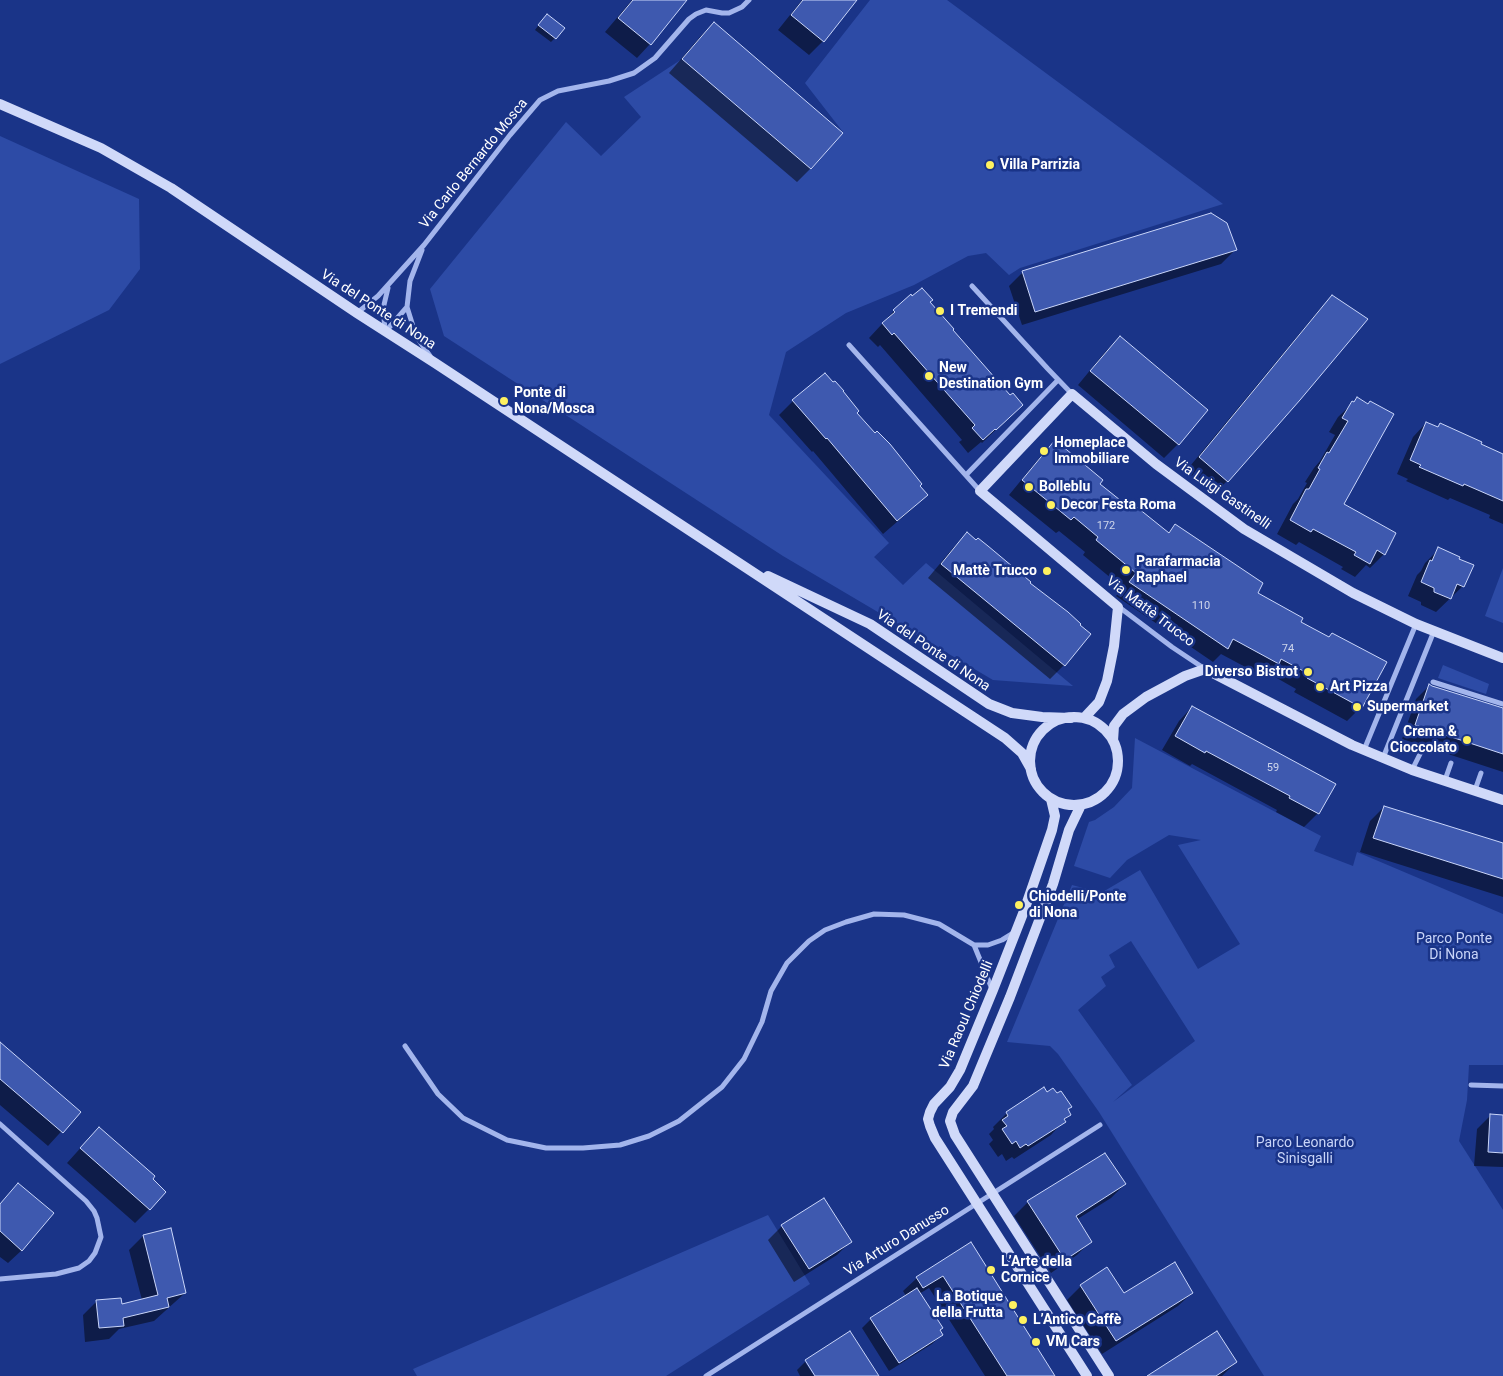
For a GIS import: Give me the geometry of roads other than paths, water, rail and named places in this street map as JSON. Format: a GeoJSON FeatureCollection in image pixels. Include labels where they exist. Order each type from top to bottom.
{"type":"FeatureCollection","features":[{"type":"Feature","properties":{"kind":"main road","name":"Via del Ponte di Nona"},"geometry":{"type":"LineString","coordinates":[[0,104],[101,148],[171,188],[357,313],[1011,742],[1022,753],[1031,769]]}},
{"type":"Feature","properties":{"kind":"main road"},"geometry":{"type":"LineString","coordinates":[[980,491],[1072,394]]}},
{"type":"Feature","properties":{"kind":"main road","name":"Via Luigi Gastinelli"},"geometry":{"type":"LineString","coordinates":[[1072,394],[1156,464],[1244,530],[1330,580],[1416,624],[1503,658]]}},
{"type":"Feature","properties":{"kind":"main road","name":"Via Mattè Trucco"},"geometry":{"type":"LineString","coordinates":[[980,491],[1118,607]]}},
{"type":"Feature","properties":{"kind":"main road","name":"Via del Ponte di Nona"},"geometry":{"type":"LineString","coordinates":[[731,558],[870,624],[989,704],[1012,713],[1071,718]]}},
{"type":"Feature","properties":{"kind":"main road"},"geometry":{"type":"LineString","coordinates":[[1084,718],[1099,702],[1107,681],[1114,646],[1118,607]]}},
{"type":"Feature","properties":{"kind":"main road"},"geometry":{"type":"LineString","coordinates":[[1113,741],[1114,726],[1123,714],[1146,697],[1185,676],[1205,668]]}},
{"type":"Feature","properties":{"kind":"main road","name":"Via Mattè Trucco"},"geometry":{"type":"LineString","coordinates":[[1205,668],[1352,745],[1412,770],[1503,800]]}},
{"type":"Feature","properties":{"kind":"main road"},"geometry":{"type":"LineString","coordinates":[[1084,718],[1096,723],[1106,731],[1113,741],[1117,752],[1116,776],[1102,795],[1092,802],[1081,805],[1065,805],[1051,799],[1041,791],[1034,781],[1030,757],[1033,745],[1048,726],[1059,720],[1084,718]]}},
{"type":"Feature","properties":{"kind":"main road","name":"Via Raoul Chiodelli"},"geometry":{"type":"LineString","coordinates":[[1051,799],[1055,816],[1052,830],[1016,932],[960,1070],[950,1087],[934,1104],[928,1119],[935,1138],[1086,1376]]}},
{"type":"Feature","properties":{"kind":"main road"},"geometry":{"type":"LineString","coordinates":[[1081,805],[1069,830],[1053,884],[991,1042],[973,1086],[951,1117],[951,1125],[955,1135],[1107,1375]]}},
{"type":"Feature","properties":{"kind":"street","name":"Via Carlo Bernardo Mosca"},"geometry":{"type":"LineString","coordinates":[[357,313],[372,302],[424,245],[525,117],[544,98],[563,89],[616,80],[634,73],[655,58],[689,19],[696,14],[706,10],[729,13],[749,0]]}},
{"type":"Feature","properties":{"kind":"street","name":"Via Carlo Bernardo Mosca"},"geometry":{"type":"LineString","coordinates":[[424,245],[410,281],[407,307],[416,336],[435,363]]}},
{"type":"Feature","properties":{"kind":"street","name":"Via Carlo Bernardo Mosca"},"geometry":{"type":"LineString","coordinates":[[386,331],[383,321],[383,309],[390,283]]}},
{"type":"Feature","properties":{"kind":"street","name":"Via Luigi Gastinelli"},"geometry":{"type":"LineString","coordinates":[[972,286],[1072,394]]}},
{"type":"Feature","properties":{"kind":"street"},"geometry":{"type":"LineString","coordinates":[[386,331],[407,307]]}},
{"type":"Feature","properties":{"kind":"street","name":"Via Mattè Trucco"},"geometry":{"type":"LineString","coordinates":[[849,345],[980,491]]}},
{"type":"Feature","properties":{"kind":"street"},"geometry":{"type":"LineString","coordinates":[[966,475],[1058,380]]}},
{"type":"Feature","properties":{"kind":"street","name":"Via Mattè Trucco"},"geometry":{"type":"LineString","coordinates":[[1118,607],[1172,647],[1205,668]]}},
{"type":"Feature","properties":{"kind":"street"},"geometry":{"type":"LineString","coordinates":[[1364,750],[1416,624]]}},
{"type":"Feature","properties":{"kind":"street"},"geometry":{"type":"LineString","coordinates":[[1383,758],[1434,631]]}},
{"type":"Feature","properties":{"kind":"street"},"geometry":{"type":"LineString","coordinates":[[1433,682],[1503,704]]}},
{"type":"Feature","properties":{"kind":"street"},"geometry":{"type":"LineString","coordinates":[[1412,770],[1420,754]]}},
{"type":"Feature","properties":{"kind":"street"},"geometry":{"type":"LineString","coordinates":[[1445,781],[1451,763]]}},
{"type":"Feature","properties":{"kind":"street"},"geometry":{"type":"LineString","coordinates":[[1475,791],[1481,773]]}},
{"type":"Feature","properties":{"kind":"street"},"geometry":{"type":"LineString","coordinates":[[406,1046],[438,1094],[457,1112],[464,1118],[507,1140],[546,1148],[620,1145],[649,1136],[679,1121],[722,1087],[744,1059],[762,1022],[771,991],[787,963],[809,941],[825,930],[874,914],[904,915],[939,924],[974,945],[988,945],[1016,932]]}},
{"type":"Feature","properties":{"kind":"street"},"geometry":{"type":"LineString","coordinates":[[974,945],[993,990]]}},
{"type":"Feature","properties":{"kind":"street"},"geometry":{"type":"LineString","coordinates":[[1471,1085],[1503,1086]]}},
{"type":"Feature","properties":{"kind":"street"},"geometry":{"type":"LineString","coordinates":[[0,1124],[86,1200],[96,1214],[100,1225],[101,1237],[98,1249],[93,1257],[79,1268],[56,1274],[0,1279]]}},
{"type":"Feature","properties":{"kind":"street","name":"Via Arturo Danusso"},"geometry":{"type":"LineString","coordinates":[[706,1376],[1100,1125]]}},
{"type":"Feature","properties":{"kind":"place","name":"Villa Parrizia"},"geometry":{"type":"Point","coordinates":[990,165]}},
{"type":"Feature","properties":{"kind":"place","name":"I Tremendi"},"geometry":{"type":"Point","coordinates":[940,311]}},
{"type":"Feature","properties":{"kind":"place","name":"New Destination Gym"},"geometry":{"type":"Point","coordinates":[929,376]}},
{"type":"Feature","properties":{"kind":"place","name":"Ponte di Nona/Mosca"},"geometry":{"type":"Point","coordinates":[504,401]}},
{"type":"Feature","properties":{"kind":"place","name":"Homeplace Immobiliare"},"geometry":{"type":"Point","coordinates":[1044,451]}},
{"type":"Feature","properties":{"kind":"place","name":"Bolleblu"},"geometry":{"type":"Point","coordinates":[1029,487]}},
{"type":"Feature","properties":{"kind":"place","name":"Decor Festa Roma"},"geometry":{"type":"Point","coordinates":[1051,505]}},
{"type":"Feature","properties":{"kind":"place","name":"Parafarmacia Raphael"},"geometry":{"type":"Point","coordinates":[1126,570]}},
{"type":"Feature","properties":{"kind":"place","name":"Mattè Trucco"},"geometry":{"type":"Point","coordinates":[1047,571]}},
{"type":"Feature","properties":{"kind":"place","name":"Diverso Bistrot"},"geometry":{"type":"Point","coordinates":[1308,672]}},
{"type":"Feature","properties":{"kind":"place","name":"Art Pizza"},"geometry":{"type":"Point","coordinates":[1320,687]}},
{"type":"Feature","properties":{"kind":"place","name":"Supermarket"},"geometry":{"type":"Point","coordinates":[1357,707]}},
{"type":"Feature","properties":{"kind":"place","name":"Crema & Cioccolato"},"geometry":{"type":"Point","coordinates":[1467,740]}},
{"type":"Feature","properties":{"kind":"place","name":"Chiodelli/Ponte di Nona"},"geometry":{"type":"Point","coordinates":[1019,905]}},
{"type":"Feature","properties":{"kind":"place","name":"L’Arte della Cornice"},"geometry":{"type":"Point","coordinates":[991,1270]}},
{"type":"Feature","properties":{"kind":"place","name":"La Botique della Frutta"},"geometry":{"type":"Point","coordinates":[1013,1305]}},
{"type":"Feature","properties":{"kind":"place","name":"L’Antico Caffè"},"geometry":{"type":"Point","coordinates":[1023,1320]}},
{"type":"Feature","properties":{"kind":"place","name":"VM Cars"},"geometry":{"type":"Point","coordinates":[1036,1342]}},
{"type":"Feature","properties":{"kind":"park label","name":"Parco Ponte Di Nona"},"geometry":{"type":"Point","coordinates":[1454,948]}},
{"type":"Feature","properties":{"kind":"park label","name":"Parco Leonardo Sinisgalli"},"geometry":{"type":"Point","coordinates":[1305,1152]}}]}
